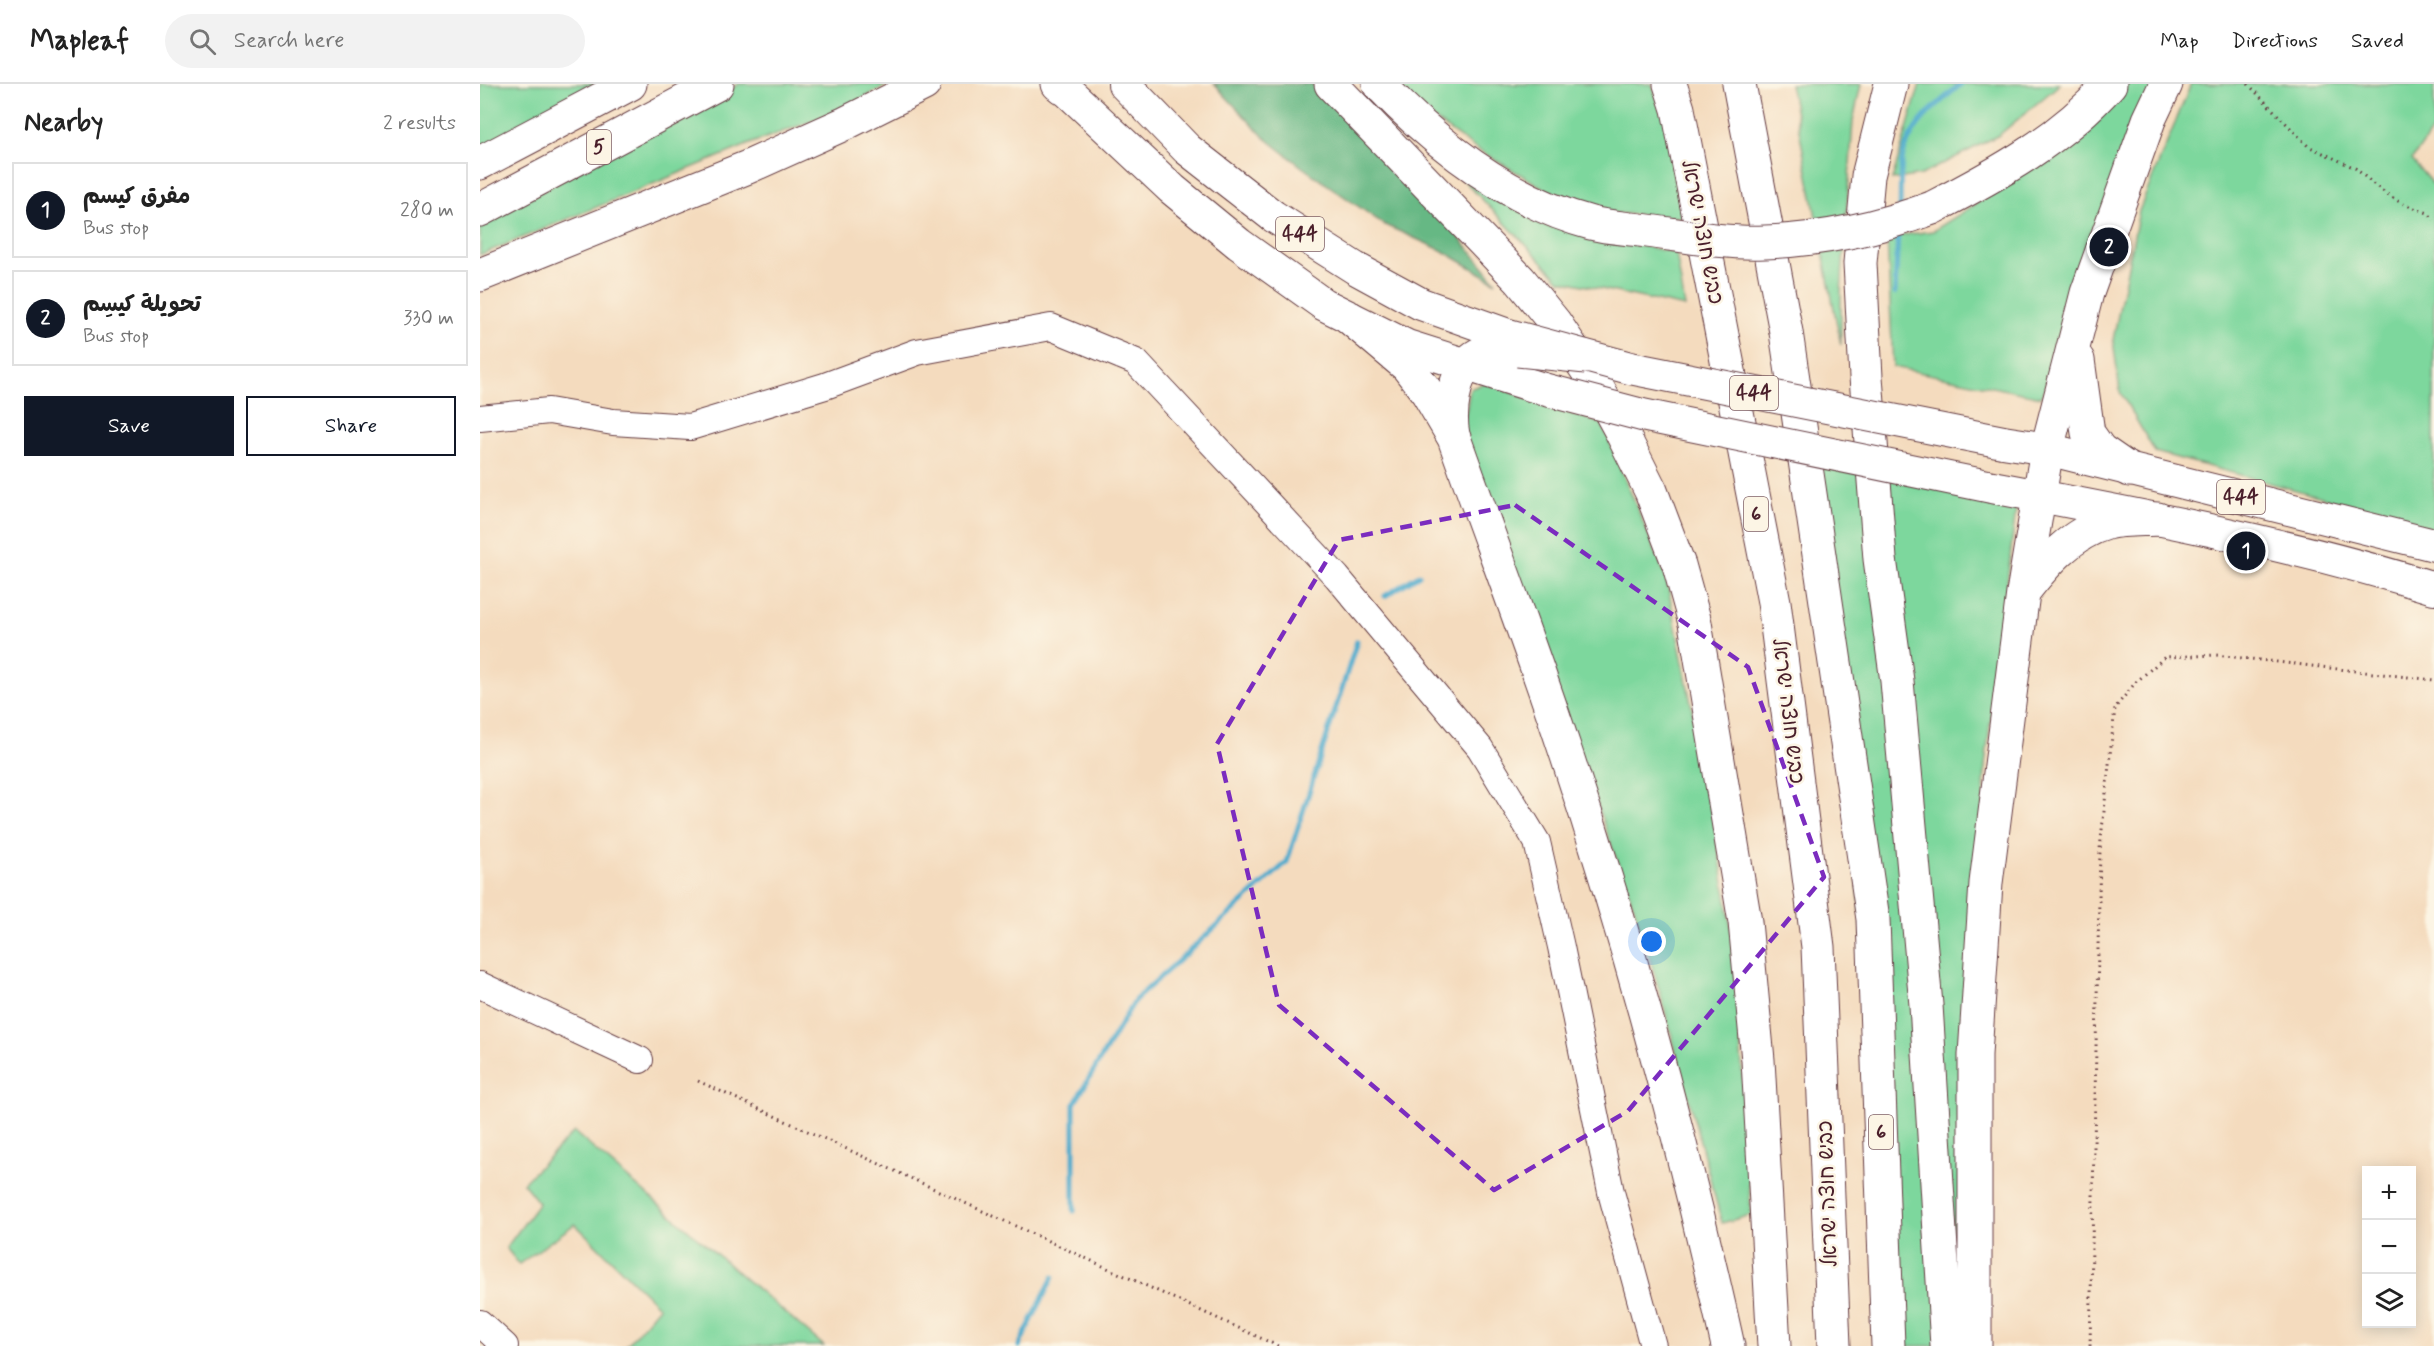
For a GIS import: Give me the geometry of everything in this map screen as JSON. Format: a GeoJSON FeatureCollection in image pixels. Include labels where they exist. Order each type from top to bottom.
{"type":"FeatureCollection","features":[{"type":"Feature","properties":{"kind":"highway","name":"5"},"geometry":{"type":"LineString","coordinates":[[480,163],[630,84]]}},
{"type":"Feature","properties":{"kind":"highway","name":"5"},"geometry":{"type":"LineString","coordinates":[[480,210],[717,84]]}},
{"type":"Feature","properties":{"kind":"highway"},"geometry":{"type":"LineString","coordinates":[[480,275],[748,167],[846,123],[924,84]]}},
{"type":"Feature","properties":{"kind":"highway"},"geometry":{"type":"LineString","coordinates":[[1331,84],[1504,263],[1555,323],[1591,376],[1620,429],[1651,491],[1679,566],[1695,623],[1746,922],[1758,1060],[1774,1346]]}},
{"type":"Feature","properties":{"kind":"highway"},"geometry":{"type":"LineString","coordinates":[[1378,84],[1406,112],[1503,186],[1553,210],[1582,220],[1640,230],[1763,242],[1815,238],[1890,224],[1932,208],[1991,177],[2048,139],[2100,96],[2110,84]]}},
{"type":"Feature","properties":{"kind":"highway","name":"כביש חוצה ישראל"},"geometry":{"type":"LineString","coordinates":[[1670,84],[1678,109],[1774,602],[1818,947],[1834,1346]]}},
{"type":"Feature","properties":{"kind":"highway","name":"6"},"geometry":{"type":"LineString","coordinates":[[1739,84],[1786,332],[1873,919],[1888,1346]]}},
{"type":"Feature","properties":{"kind":"highway"},"geometry":{"type":"LineString","coordinates":[[1890,84],[1868,176],[1860,262],[1880,559],[1897,681],[1926,1005],[1947,1346]]}},
{"type":"Feature","properties":{"kind":"highway"},"geometry":{"type":"LineString","coordinates":[[1975,1346],[1974,1054],[1986,883],[2023,593],[2048,449],[2087,293],[2149,120],[2166,84]]}},
{"type":"Feature","properties":{"kind":"highway"},"geometry":{"type":"LineString","coordinates":[[1350,318],[1407,366],[1427,392],[1454,438]]}},
{"type":"Feature","properties":{"kind":"highway"},"geometry":{"type":"LineString","coordinates":[[2075,339],[2088,433],[2100,450],[2129,470]]}},
{"type":"Feature","properties":{"kind":"highway"},"geometry":{"type":"LineString","coordinates":[[1586,357],[1513,342],[1506,348],[1484,352],[1464,366],[1454,393],[1450,422],[1563,743],[1634,971],[1703,1234],[1728,1346]]}},
{"type":"Feature","properties":{"kind":"highway"},"geometry":{"type":"LineString","coordinates":[[2023,593],[2048,561],[2085,531],[2109,523],[2158,519]]}},
{"type":"Feature","properties":{"kind":"main road","name":"444"},"geometry":{"type":"LineString","coordinates":[[1124,84],[1187,149],[1273,216],[1354,268],[1421,304],[1513,342]]}},
{"type":"Feature","properties":{"kind":"main road","name":"444"},"geometry":{"type":"LineString","coordinates":[[1060,85],[1172,189],[1239,244],[1323,303],[1407,346],[1464,366],[1642,415],[2158,519],[2360,565],[2434,588]]}},
{"type":"Feature","properties":{"kind":"main road","name":"444"},"geometry":{"type":"LineString","coordinates":[[1586,357],[1711,385],[2048,449],[2434,545]]}},
{"type":"Feature","properties":{"kind":"street"},"geometry":{"type":"LineString","coordinates":[[480,418],[549,411],[613,422],[690,427],[825,386],[917,352],[1051,327],[1136,362],[1337,577],[1480,748],[1537,842],[1611,1192],[1653,1346]]}},
{"type":"Feature","properties":{"kind":"street"},"geometry":{"type":"LineString","coordinates":[[480,985],[640,1059]]}},
{"type":"Feature","properties":{"kind":"street"},"geometry":{"type":"LineString","coordinates":[[480,1323],[506,1346]]}},
{"type":"Feature","properties":{"kind":"path"},"geometry":{"type":"LineString","coordinates":[[2248,84],[2308,146],[2355,168],[2378,188],[2401,203],[2428,213],[2434,220]]}},
{"type":"Feature","properties":{"kind":"path"},"geometry":{"type":"LineString","coordinates":[[2090,1346],[2100,849],[2115,708],[2136,682],[2165,657],[2216,655],[2434,680]]}},
{"type":"Feature","properties":{"kind":"path"},"geometry":{"type":"LineString","coordinates":[[698,1080],[1278,1346]]}},
{"type":"Feature","properties":{"kind":"highlighted area"},"geometry":{"type":"Polygon","coordinates":[[[1515,505],[1748,667],[1824,877],[1628,1111],[1494,1190],[1279,1005],[1217,744],[1339,540],[1515,505]]]}},
{"type":"Feature","properties":{"kind":"green space"},"geometry":{"type":"Polygon","coordinates":[[[480,84],[604,84],[480,149],[480,84]]]}},
{"type":"Feature","properties":{"kind":"green space"},"geometry":{"type":"Polygon","coordinates":[[[739,84],[889,84],[840,111],[757,141],[480,255],[480,224],[739,84]]]}},
{"type":"Feature","properties":{"kind":"green space"},"geometry":{"type":"Polygon","coordinates":[[[1214,84],[1312,84],[1407,180],[1496,282],[1441,250],[1385,225],[1302,167],[1264,137],[1214,84]]]}},
{"type":"Feature","properties":{"kind":"green space"},"geometry":{"type":"Polygon","coordinates":[[[1397,84],[1652,84],[1665,121],[1687,218],[1613,213],[1547,190],[1475,148],[1419,109],[1397,84]]]}},
{"type":"Feature","properties":{"kind":"green space"},"geometry":{"type":"Polygon","coordinates":[[[1790,84],[1861,84],[1853,121],[1841,292],[1841,345],[1790,84]]]}},
{"type":"Feature","properties":{"kind":"green space"},"geometry":{"type":"Polygon","coordinates":[[[1920,84],[2060,84],[1999,135],[1921,175],[1892,180],[1920,84]]]}},
{"type":"Feature","properties":{"kind":"green space"},"geometry":{"type":"Polygon","coordinates":[[[2127,84],[2159,84],[2041,397],[1893,367],[1887,237],[1933,231],[1995,192],[2112,104],[2127,84]]]}},
{"type":"Feature","properties":{"kind":"green space"},"geometry":{"type":"Polygon","coordinates":[[[2191,84],[2434,84],[2434,128],[2412,160],[2434,186],[2434,530],[2370,510],[2155,452],[2120,392],[2113,340],[2139,211],[2191,84]]]}},
{"type":"Feature","properties":{"kind":"green space"},"geometry":{"type":"Polygon","coordinates":[[[1446,162],[1545,225],[1676,253],[1685,307],[1560,280],[1446,162]]]}},
{"type":"Feature","properties":{"kind":"green space"},"geometry":{"type":"Polygon","coordinates":[[[1484,383],[1602,424],[1666,577],[1714,820],[1735,953],[1751,1215],[1722,1223],[1661,996],[1634,907],[1462,435],[1470,389],[1484,383]]]}},
{"type":"Feature","properties":{"kind":"green space"},"geometry":{"type":"Polygon","coordinates":[[[1819,461],[2017,500],[1985,766],[1963,1346],[1900,1346],[1819,461]]]}},
{"type":"Feature","properties":{"kind":"green space"},"geometry":{"type":"Polygon","coordinates":[[[574,1132],[824,1346],[626,1346],[659,1307],[575,1224],[519,1264],[506,1248],[539,1203],[523,1183],[574,1132]]]}},
{"type":"Feature","properties":{"kind":"waterway"},"geometry":{"type":"LineString","coordinates":[[1900,208],[1901,165],[1908,141],[1927,114],[1961,84]]}},
{"type":"Feature","properties":{"kind":"waterway"},"geometry":{"type":"LineString","coordinates":[[1895,293],[1898,232]]}},
{"type":"Feature","properties":{"kind":"waterway"},"geometry":{"type":"LineString","coordinates":[[1385,596],[1419,575]]}},
{"type":"Feature","properties":{"kind":"waterway"},"geometry":{"type":"LineString","coordinates":[[1074,1211],[1074,1104],[1135,1000],[1287,862],[1357,641]]}},
{"type":"Feature","properties":{"kind":"waterway"},"geometry":{"type":"LineString","coordinates":[[1019,1346],[1053,1277]]}},
{"type":"Feature","properties":{"kind":"place","name":"تحويلة كيسِم"},"geometry":{"type":"Point","coordinates":[2109,247]}},
{"type":"Feature","properties":{"kind":"place","name":"مفرق كيسم"},"geometry":{"type":"Point","coordinates":[2246,551]}}]}
